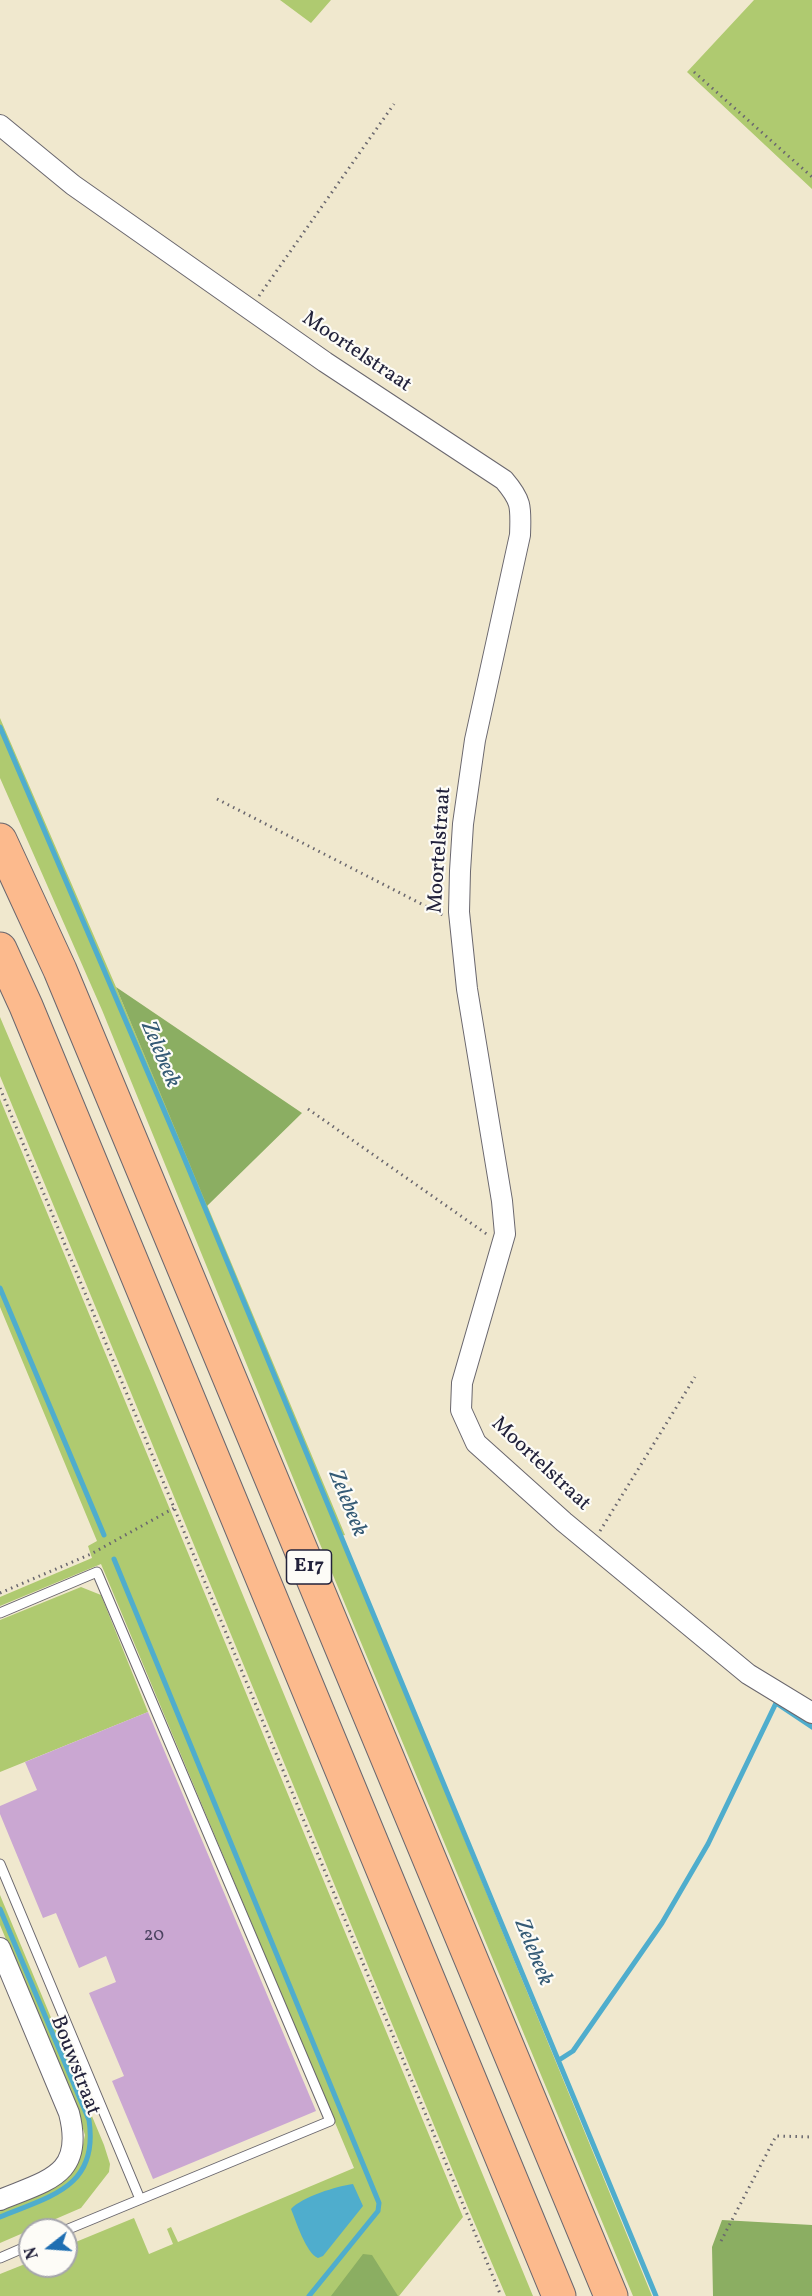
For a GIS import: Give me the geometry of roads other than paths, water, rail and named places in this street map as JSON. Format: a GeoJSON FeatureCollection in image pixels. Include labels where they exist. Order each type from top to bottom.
{"type":"FeatureCollection","features":[{"type":"Feature","properties":{"kind":"highway","name":"E17"},"geometry":{"type":"LineString","coordinates":[[0,840],[60,970],[611,2296]]}},
{"type":"Feature","properties":{"kind":"highway","name":"E17"},"geometry":{"type":"LineString","coordinates":[[0,949],[63,1094],[559,2296]]}},
{"type":"Feature","properties":{"kind":"street","name":"Moortelstraat"},"geometry":{"type":"LineString","coordinates":[[0,124],[73,185],[325,362],[504,480],[517,495],[521,512],[520,535],[475,740],[463,824],[460,925],[467,988],[502,1201],[505,1234],[462,1383],[461,1410],[476,1443],[591,1545],[748,1674],[812,1713]]}},
{"type":"Feature","properties":{"kind":"street","name":"Bouwstraat"},"geometry":{"type":"LineString","coordinates":[[0,1948],[5,1972],[69,2113],[74,2133],[73,2153],[62,2169],[49,2179],[0,2200]]}},
{"type":"Feature","properties":{"kind":"lane"},"geometry":{"type":"LineString","coordinates":[[0,1613],[97,1572],[330,2121],[78,2225]]}},
{"type":"Feature","properties":{"kind":"lane"},"geometry":{"type":"LineString","coordinates":[[0,1864],[140,2199]]}},
{"type":"Feature","properties":{"kind":"lane"},"geometry":{"type":"LineString","coordinates":[[0,2258],[18,2250]]}},
{"type":"Feature","properties":{"kind":"water"},"geometry":{"type":"Polygon","coordinates":[[[353,2184],[363,2206],[323,2256],[318,2258],[309,2250],[291,2209],[303,2200],[320,2193],[353,2184]]]}},
{"type":"Feature","properties":{"kind":"waterway","name":"Zelebeek"},"geometry":{"type":"LineString","coordinates":[[0,727],[178,1143],[656,2296]]}},
{"type":"Feature","properties":{"kind":"waterway"},"geometry":{"type":"LineString","coordinates":[[0,1288],[104,1535]]}},
{"type":"Feature","properties":{"kind":"waterway"},"geometry":{"type":"LineString","coordinates":[[114,1559],[379,2203],[378,2211],[309,2296]]}},
{"type":"Feature","properties":{"kind":"waterway"},"geometry":{"type":"LineString","coordinates":[[559,2060],[573,2051],[662,1923],[708,1844],[776,1703],[812,1727]]}},
{"type":"Feature","properties":{"kind":"waterway"},"geometry":{"type":"LineString","coordinates":[[0,1909],[89,2120],[90,2143],[79,2175],[67,2186],[53,2195],[0,2217]]}}]}
